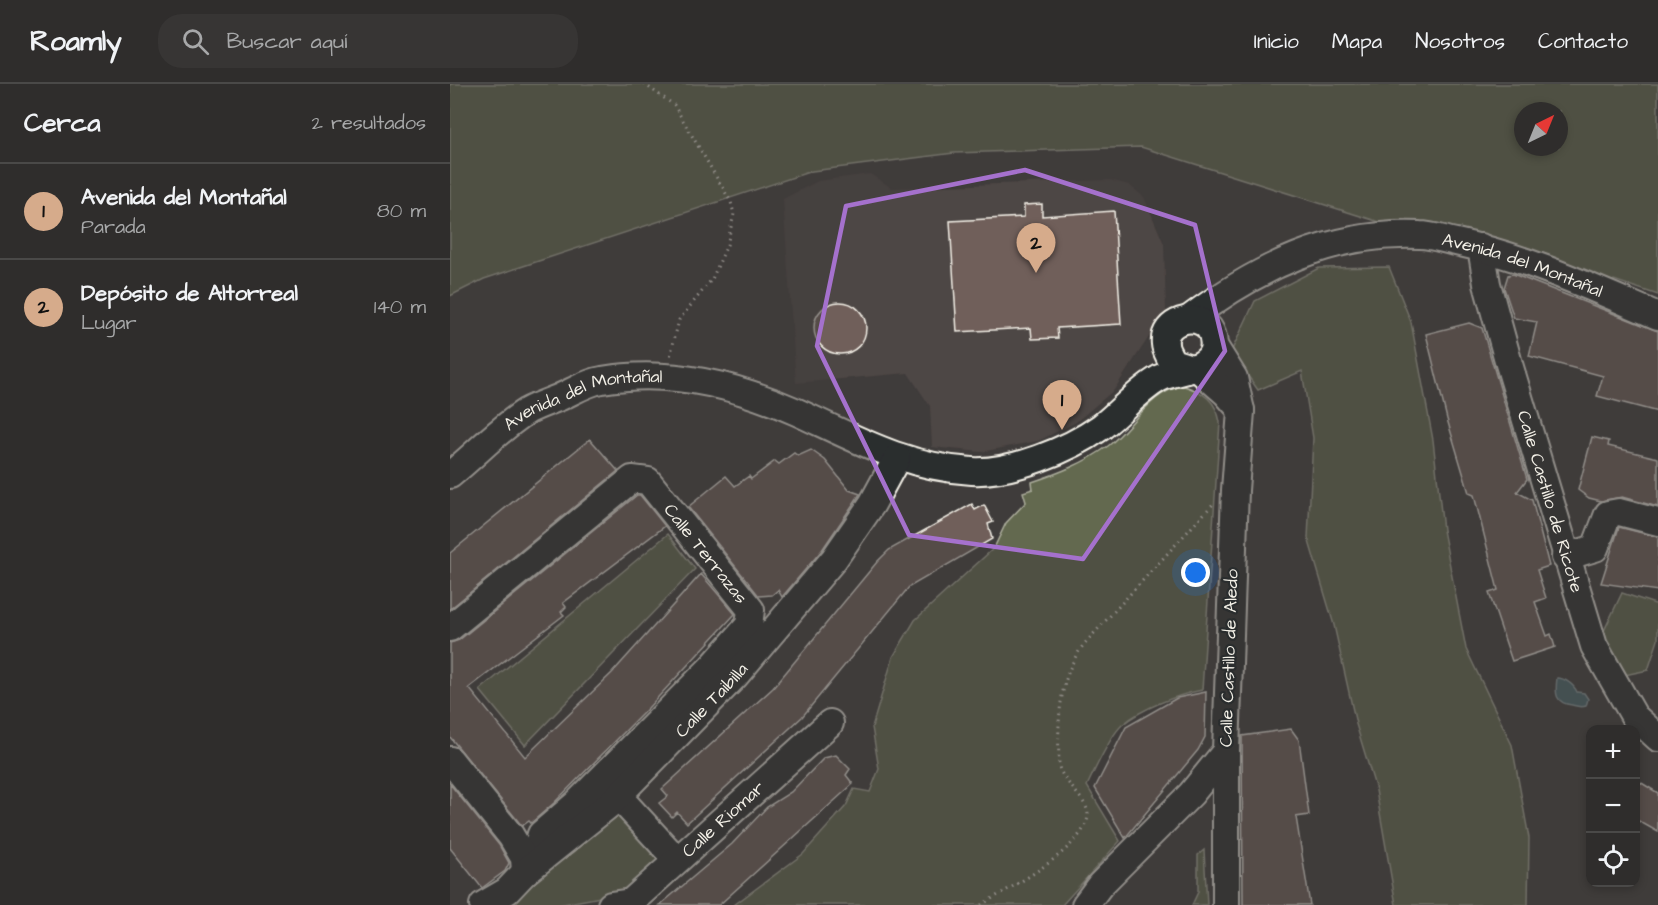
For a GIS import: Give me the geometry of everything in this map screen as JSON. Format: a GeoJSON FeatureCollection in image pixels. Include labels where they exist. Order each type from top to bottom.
{"type":"FeatureCollection","features":[{"type":"Feature","properties":{"kind":"street","name":"Avenida del Montañal"},"geometry":{"type":"LineString","coordinates":[[1189,319],[1246,280],[1309,250],[1373,236],[1422,235],[1481,247],[1542,267],[1658,316]]}},
{"type":"Feature","properties":{"kind":"street","name":"Calle Castillo de Ricote"},"geometry":{"type":"LineString","coordinates":[[1481,247],[1487,284],[1506,352],[1565,557],[1594,646],[1634,716],[1658,738]]}},
{"type":"Feature","properties":{"kind":"street"},"geometry":{"type":"LineString","coordinates":[[1193,368],[1208,360],[1228,307],[1246,280]]}},
{"type":"Feature","properties":{"kind":"street"},"geometry":{"type":"LineString","coordinates":[[1214,342],[1208,327],[1199,321],[1189,319],[1176,322],[1167,332],[1164,344],[1172,362],[1193,368],[1226,393],[1241,411]]}},
{"type":"Feature","properties":{"kind":"street","name":"Calle Castillo de Aledo"},"geometry":{"type":"LineString","coordinates":[[1214,342],[1234,378],[1241,411],[1235,489],[1226,751],[1226,905]]}},
{"type":"Feature","properties":{"kind":"street","name":"Avenida del Montañal"},"geometry":{"type":"LineString","coordinates":[[1131,399],[1164,344]]}},
{"type":"Feature","properties":{"kind":"street","name":"Avenida del Montañal"},"geometry":{"type":"LineString","coordinates":[[450,475],[527,411],[601,380],[665,376],[717,383],[795,411],[897,458],[943,469],[987,472],[1045,457],[1101,427],[1131,399],[1161,378],[1193,368]]}},
{"type":"Feature","properties":{"kind":"street","name":"Calle Taibilla"},"geometry":{"type":"LineString","coordinates":[[483,905],[507,891],[529,868],[618,796],[735,676],[834,559],[872,504],[897,458]]}},
{"type":"Feature","properties":{"kind":"street","name":"Calle Terrazas"},"geometry":{"type":"LineString","coordinates":[[450,628],[632,479],[648,481],[751,610],[749,625],[711,668],[585,795],[541,834]]}},
{"type":"Feature","properties":{"kind":"street"},"geometry":{"type":"LineString","coordinates":[[1565,557],[1595,548],[1608,514],[1619,512],[1658,522]]}},
{"type":"Feature","properties":{"kind":"street","name":"Calle Riomar"},"geometry":{"type":"LineString","coordinates":[[611,905],[631,902],[676,859],[830,723]]}},
{"type":"Feature","properties":{"kind":"street"},"geometry":{"type":"LineString","coordinates":[[1085,905],[1100,885],[1191,794],[1226,751]]}},
{"type":"Feature","properties":{"kind":"street"},"geometry":{"type":"LineString","coordinates":[[450,760],[511,836],[529,868]]}},
{"type":"Feature","properties":{"kind":"street"},"geometry":{"type":"LineString","coordinates":[[618,796],[676,859]]}},
{"type":"Feature","properties":{"kind":"street"},"geometry":{"type":"LineString","coordinates":[[511,836],[525,839],[541,834]]}},
{"type":"Feature","properties":{"kind":"street"},"geometry":{"type":"LineString","coordinates":[[529,868],[541,834]]}},
{"type":"Feature","properties":{"kind":"path"},"geometry":{"type":"LineString","coordinates":[[644,84],[674,105],[696,139],[717,183],[731,202],[734,214],[727,244],[712,279],[679,320],[665,376]]}},
{"type":"Feature","properties":{"kind":"path"},"geometry":{"type":"LineString","coordinates":[[981,905],[1055,858],[1079,838],[1088,823],[1083,802],[1060,771],[1059,766],[1063,687],[1073,660],[1086,642],[1215,502],[1235,489]]}},
{"type":"Feature","properties":{"kind":"highlighted area"},"geometry":{"type":"Polygon","coordinates":[[[1025,170],[1195,225],[1225,351],[1083,559],[909,535],[817,346],[846,206],[1025,170]]]}},
{"type":"Feature","properties":{"kind":"shaded area"},"geometry":{"type":"Polygon","coordinates":[[[870,174],[892,188],[1110,180],[1129,185],[1144,197],[1164,244],[1166,311],[1114,390],[1076,422],[1038,441],[981,452],[932,447],[930,406],[908,373],[796,383],[783,199],[818,181],[870,174]]]}},
{"type":"Feature","properties":{"kind":"green space"},"geometry":{"type":"Polygon","coordinates":[[[450,84],[1658,84],[1658,295],[1614,280],[1602,292],[1141,147],[954,153],[812,171],[484,279],[450,296],[450,84]]]}},
{"type":"Feature","properties":{"kind":"green space"},"geometry":{"type":"Polygon","coordinates":[[[1389,267],[1411,322],[1433,440],[1443,530],[1466,649],[1512,745],[1529,838],[1528,905],[1396,905],[1376,790],[1356,724],[1334,625],[1308,538],[1313,438],[1302,371],[1258,390],[1231,352],[1255,301],[1319,268],[1389,267]]]}},
{"type":"Feature","properties":{"kind":"green space"},"geometry":{"type":"Polygon","coordinates":[[[1184,386],[1208,398],[1216,408],[1220,422],[1202,690],[1160,703],[1139,713],[1122,725],[1112,737],[1087,786],[1120,841],[1062,905],[734,905],[803,854],[846,806],[854,789],[870,792],[879,769],[872,727],[893,657],[915,620],[994,548],[1006,523],[1026,502],[1023,492],[1033,489],[1032,482],[1090,458],[1117,438],[1143,410],[1162,394],[1184,386]]]}},
{"type":"Feature","properties":{"kind":"green space"},"geometry":{"type":"Polygon","coordinates":[[[668,534],[695,569],[525,745],[480,690],[668,534]]]}},
{"type":"Feature","properties":{"kind":"green space"},"geometry":{"type":"Polygon","coordinates":[[[1622,593],[1658,605],[1658,640],[1648,670],[1620,676],[1601,637],[1622,593]]]}},
{"type":"Feature","properties":{"kind":"green space"},"geometry":{"type":"Polygon","coordinates":[[[624,807],[671,860],[632,891],[558,905],[507,905],[624,807]]]}},
{"type":"Feature","properties":{"kind":"green space"},"geometry":{"type":"Polygon","coordinates":[[[1204,850],[1207,905],[1192,905],[1198,892],[1198,855],[1204,850]]]}},
{"type":"Feature","properties":{"kind":"water"},"geometry":{"type":"Polygon","coordinates":[[[1557,678],[1569,682],[1577,692],[1584,693],[1588,699],[1586,706],[1566,704],[1559,700],[1556,693],[1557,678]]]}},
{"type":"Feature","properties":{"kind":"building"},"geometry":{"type":"Polygon","coordinates":[[[1042,204],[1042,216],[1114,211],[1121,324],[1057,328],[1058,338],[1032,339],[1031,328],[957,332],[950,221],[1024,217],[1024,205],[1042,204]]]}},
{"type":"Feature","properties":{"kind":"building"},"geometry":{"type":"Polygon","coordinates":[[[1513,274],[1658,331],[1658,412],[1597,396],[1603,376],[1529,356],[1537,322],[1514,318],[1504,288],[1508,275],[1513,274]]]}},
{"type":"Feature","properties":{"kind":"building"},"geometry":{"type":"Polygon","coordinates":[[[835,302],[845,302],[859,309],[866,328],[859,347],[845,354],[835,354],[825,350],[818,343],[814,333],[814,323],[818,313],[825,306],[835,302]]]}},
{"type":"Feature","properties":{"kind":"building"},"geometry":{"type":"Polygon","coordinates":[[[1469,323],[1482,328],[1527,479],[1517,492],[1532,500],[1549,566],[1537,570],[1546,598],[1535,602],[1547,636],[1551,634],[1555,647],[1512,661],[1489,593],[1498,590],[1474,495],[1469,493],[1447,419],[1426,334],[1469,323]]]}},
{"type":"Feature","properties":{"kind":"building"},"geometry":{"type":"Polygon","coordinates":[[[1592,437],[1609,441],[1608,446],[1658,458],[1658,507],[1622,497],[1601,501],[1589,498],[1578,490],[1592,437]]]}},
{"type":"Feature","properties":{"kind":"building"},"geometry":{"type":"Polygon","coordinates":[[[590,439],[618,471],[450,609],[450,553],[590,439]]]}},
{"type":"Feature","properties":{"kind":"building"},"geometry":{"type":"Polygon","coordinates":[[[811,450],[825,460],[849,490],[860,494],[822,550],[782,597],[778,590],[772,595],[759,596],[688,507],[726,476],[735,486],[749,476],[751,479],[775,461],[779,464],[794,453],[798,456],[811,450]]]}},
{"type":"Feature","properties":{"kind":"building"},"geometry":{"type":"Polygon","coordinates":[[[637,495],[640,495],[665,526],[563,603],[566,607],[561,612],[564,615],[469,688],[525,757],[612,673],[701,574],[735,614],[648,708],[554,803],[531,823],[529,821],[522,826],[450,737],[450,643],[459,640],[637,495]]]}},
{"type":"Feature","properties":{"kind":"building"},"geometry":{"type":"Polygon","coordinates":[[[972,504],[975,510],[984,505],[993,522],[988,524],[992,539],[909,587],[802,717],[687,823],[677,812],[672,817],[659,803],[668,796],[662,789],[773,688],[877,562],[889,550],[972,504]]]}},
{"type":"Feature","properties":{"kind":"building"},"geometry":{"type":"Polygon","coordinates":[[[1619,527],[1658,537],[1658,591],[1601,583],[1619,527]]]}},
{"type":"Feature","properties":{"kind":"building"},"geometry":{"type":"Polygon","coordinates":[[[1206,692],[1205,737],[1198,750],[1125,838],[1095,788],[1126,727],[1177,698],[1206,692]]]}},
{"type":"Feature","properties":{"kind":"building"},"geometry":{"type":"Polygon","coordinates":[[[1291,729],[1299,740],[1309,815],[1296,817],[1310,905],[1243,905],[1242,736],[1291,729]]]}},
{"type":"Feature","properties":{"kind":"building"},"geometry":{"type":"Polygon","coordinates":[[[836,755],[850,769],[846,775],[853,784],[719,905],[660,905],[732,844],[767,807],[791,792],[824,758],[836,755]]]}},
{"type":"Feature","properties":{"kind":"building"},"geometry":{"type":"Polygon","coordinates":[[[1640,782],[1658,793],[1658,832],[1640,822],[1640,782]]]}},
{"type":"Feature","properties":{"kind":"building"},"geometry":{"type":"Polygon","coordinates":[[[450,784],[499,845],[509,863],[505,871],[482,888],[450,848],[450,784]]]}},
{"type":"Feature","properties":{"kind":"place","name":"Depósito de Altorreal"},"geometry":{"type":"Point","coordinates":[1036,273]}},
{"type":"Feature","properties":{"kind":"place","name":"Avenida del Montañal"},"geometry":{"type":"Point","coordinates":[1062,430]}}]}
